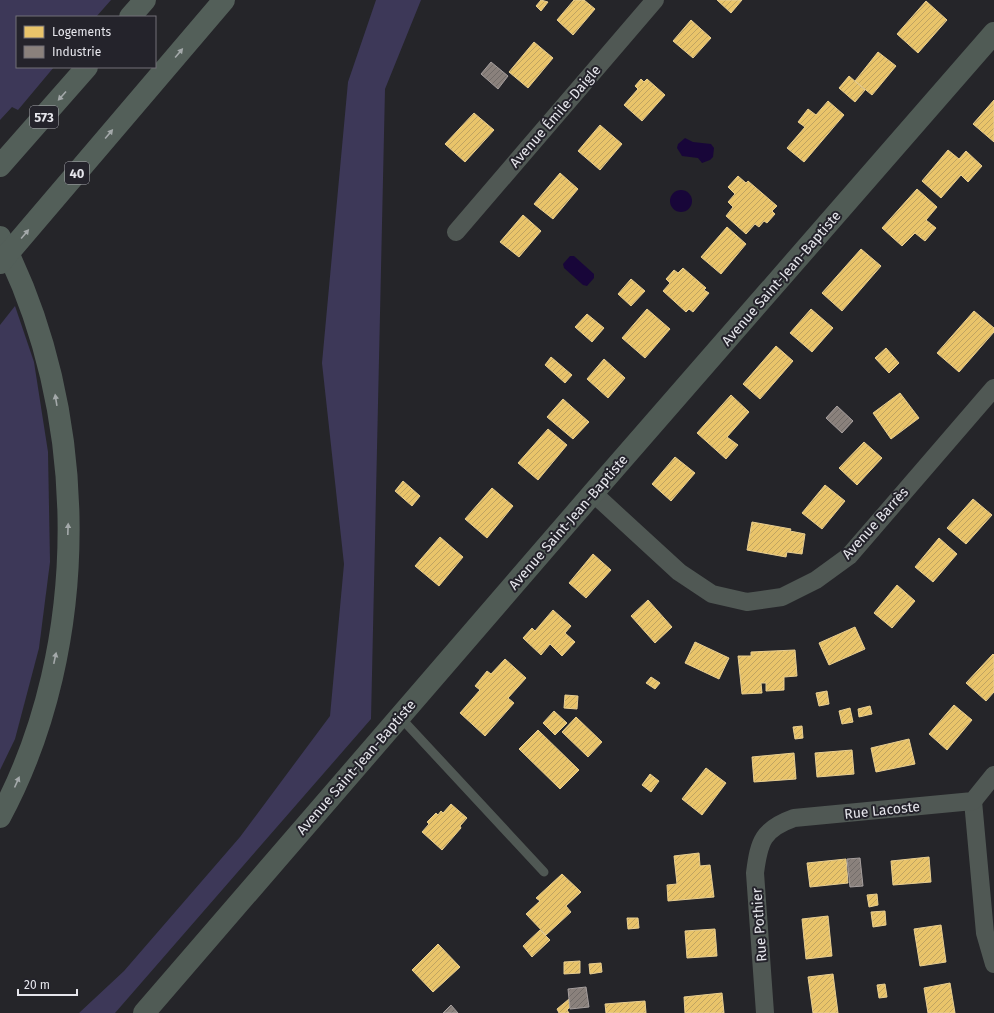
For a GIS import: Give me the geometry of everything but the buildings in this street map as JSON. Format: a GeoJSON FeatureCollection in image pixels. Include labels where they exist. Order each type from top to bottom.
{"type":"FeatureCollection","features":[{"type":"Feature","properties":{"kind":"highway"},"geometry":{"type":"LineString","coordinates":[[131,16],[145,0]]}},
{"type":"Feature","properties":{"kind":"highway","name":"40"},"geometry":{"type":"LineString","coordinates":[[0,263],[224,0]]}},
{"type":"Feature","properties":{"kind":"highway","name":"573"},"geometry":{"type":"LineString","coordinates":[[0,166],[86,68]]}},
{"type":"Feature","properties":{"kind":"highway"},"geometry":{"type":"LineString","coordinates":[[0,237],[30,305],[53,379],[65,455],[69,516],[66,579],[60,638],[47,696],[26,760],[0,817]]}},
{"type":"Feature","properties":{"kind":"street","name":"Avenue Émile-Daigle"},"geometry":{"type":"LineString","coordinates":[[456,232],[655,0]]}},
{"type":"Feature","properties":{"kind":"street","name":"Avenue Saint-Jean-Baptiste"},"geometry":{"type":"LineString","coordinates":[[144,1013],[593,492],[994,33]]}},
{"type":"Feature","properties":{"kind":"street","name":"Avenue Barrès"},"geometry":{"type":"LineString","coordinates":[[593,492],[679,572],[712,594],[747,602],[782,597],[816,580],[849,556],[994,388]]}},
{"type":"Feature","properties":{"kind":"street"},"geometry":{"type":"LineString","coordinates":[[994,775],[973,801],[985,933],[994,964]]}},
{"type":"Feature","properties":{"kind":"street","name":"Rue Lacoste"},"geometry":{"type":"LineString","coordinates":[[764,838],[777,824],[794,818],[973,801]]}},
{"type":"Feature","properties":{"kind":"street","name":"Rue Pothier"},"geometry":{"type":"LineString","coordinates":[[764,838],[758,853],[755,873],[765,1013]]}},
{"type":"Feature","properties":{"kind":"lane"},"geometry":{"type":"LineString","coordinates":[[400,717],[544,872]]}},
{"type":"Feature","properties":{"kind":"shaded area"},"geometry":{"type":"Polygon","coordinates":[[[0,0],[111,0],[97,16],[16,16],[16,68],[53,68],[18,110],[12,107],[0,120],[0,0]]]}},
{"type":"Feature","properties":{"kind":"shaded area"},"geometry":{"type":"Polygon","coordinates":[[[376,0],[421,0],[385,89],[371,719],[115,1013],[79,1013],[124,971],[240,837],[330,716],[344,564],[322,363],[348,82],[376,0]]]}},
{"type":"Feature","properties":{"kind":"shaded area"},"geometry":{"type":"Polygon","coordinates":[[[685,138],[693,142],[711,144],[714,148],[713,157],[702,163],[698,158],[682,156],[677,148],[678,144],[685,138]]]}},
{"type":"Feature","properties":{"kind":"shaded area"},"geometry":{"type":"Polygon","coordinates":[[[681,190],[689,193],[692,201],[689,209],[681,212],[673,209],[670,201],[673,193],[681,190]]]}},
{"type":"Feature","properties":{"kind":"shaded area"},"geometry":{"type":"Polygon","coordinates":[[[570,256],[574,256],[594,274],[594,278],[587,286],[583,285],[564,268],[563,264],[570,256]]]}},
{"type":"Feature","properties":{"kind":"shaded area"},"geometry":{"type":"Polygon","coordinates":[[[15,306],[34,362],[48,452],[50,562],[39,648],[15,739],[0,770],[0,325],[15,306]]]}}]}
